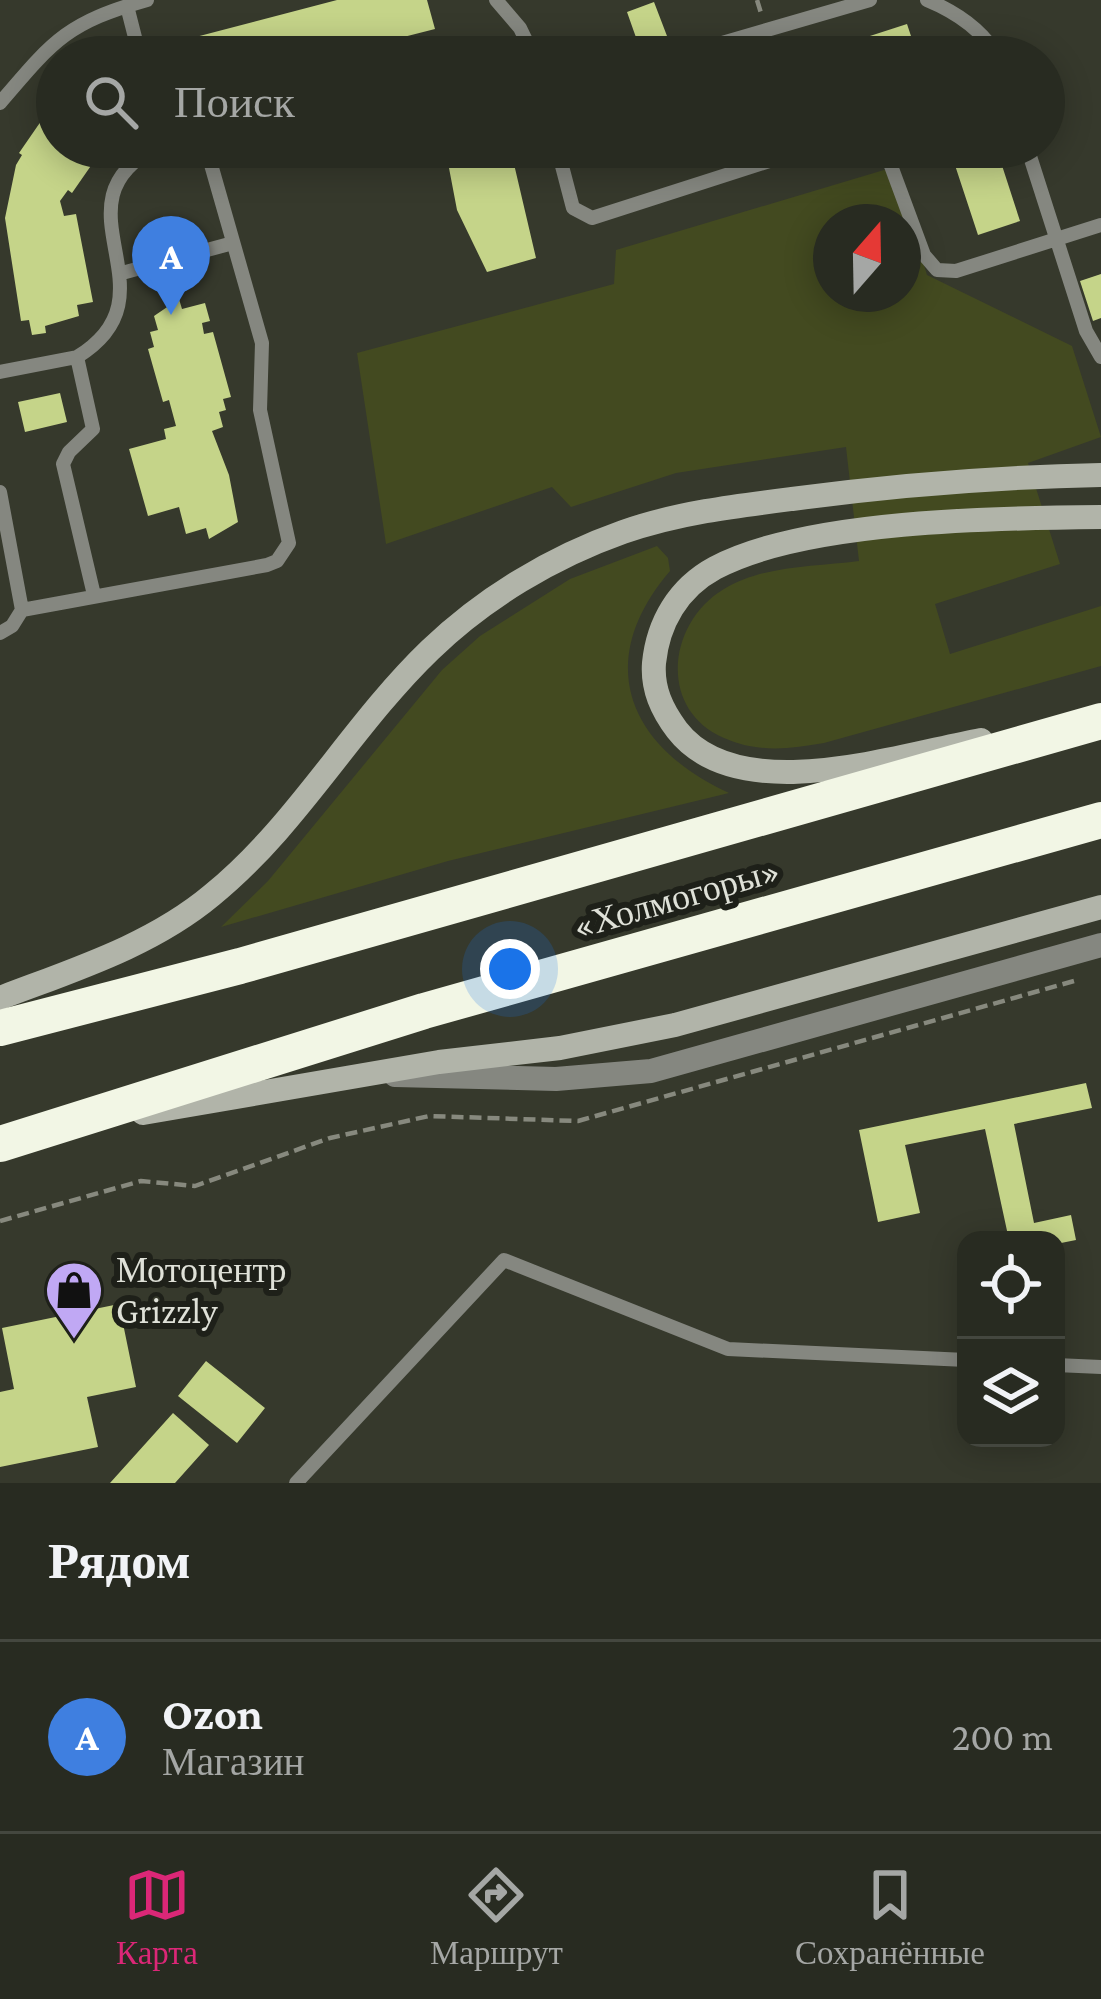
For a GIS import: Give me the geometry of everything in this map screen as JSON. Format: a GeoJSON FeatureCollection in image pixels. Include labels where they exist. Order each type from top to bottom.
{"type":"FeatureCollection","features":[{"type":"Feature","properties":{"kind":"highway","name":"«Холмогоры»"},"geometry":{"type":"LineString","coordinates":[[0,1028],[240,966],[1101,719]]}},
{"type":"Feature","properties":{"kind":"highway","name":"«Холмогоры»"},"geometry":{"type":"LineString","coordinates":[[0,1144],[424,1012],[1101,820]]}},
{"type":"Feature","properties":{"kind":"main road"},"geometry":{"type":"LineString","coordinates":[[0,998],[143,940],[211,897],[272,838],[384,698],[431,649],[515,584],[582,549],[666,520],[852,491],[1033,476],[1101,476]]}},
{"type":"Feature","properties":{"kind":"main road"},"geometry":{"type":"LineString","coordinates":[[1101,517],[856,532],[753,551],[712,570],[667,613],[656,644],[653,678],[663,711],[682,736],[707,756],[744,770],[828,769],[1101,719]]}},
{"type":"Feature","properties":{"kind":"main road"},"geometry":{"type":"LineString","coordinates":[[50,1130],[363,1075],[560,1048],[675,1025],[1101,907]]}},
{"type":"Feature","properties":{"kind":"street"},"geometry":{"type":"LineString","coordinates":[[363,1075],[556,1079],[651,1071],[1101,945]]}},
{"type":"Feature","properties":{"kind":"lane"},"geometry":{"type":"LineString","coordinates":[[61,36],[147,0]]}},
{"type":"Feature","properties":{"kind":"lane"},"geometry":{"type":"LineString","coordinates":[[496,0],[524,36]]}},
{"type":"Feature","properties":{"kind":"lane"},"geometry":{"type":"LineString","coordinates":[[746,36],[870,0]]}},
{"type":"Feature","properties":{"kind":"lane"},"geometry":{"type":"LineString","coordinates":[[927,0],[959,16],[983,36]]}},
{"type":"Feature","properties":{"kind":"lane"},"geometry":{"type":"LineString","coordinates":[[127,6],[135,36]]}},
{"type":"Feature","properties":{"kind":"lane"},"geometry":{"type":"LineString","coordinates":[[0,103],[36,61]]}},
{"type":"Feature","properties":{"kind":"lane"},"geometry":{"type":"LineString","coordinates":[[0,372],[77,357],[101,343],[113,322],[122,273],[109,200],[130,168]]}},
{"type":"Feature","properties":{"kind":"lane"},"geometry":{"type":"LineString","coordinates":[[22,610],[268,565],[285,554],[289,543],[260,410],[262,343],[212,168]]}},
{"type":"Feature","properties":{"kind":"lane"},"geometry":{"type":"LineString","coordinates":[[562,168],[573,208],[592,218],[748,168]]}},
{"type":"Feature","properties":{"kind":"lane"},"geometry":{"type":"LineString","coordinates":[[892,168],[923,255],[937,270],[956,271],[1101,225]]}},
{"type":"Feature","properties":{"kind":"lane"},"geometry":{"type":"LineString","coordinates":[[1034,168],[1086,331],[1101,357]]}},
{"type":"Feature","properties":{"kind":"lane"},"geometry":{"type":"LineString","coordinates":[[122,273],[233,242]]}},
{"type":"Feature","properties":{"kind":"lane"},"geometry":{"type":"LineString","coordinates":[[77,357],[93,429],[63,464],[94,596]]}},
{"type":"Feature","properties":{"kind":"lane"},"geometry":{"type":"LineString","coordinates":[[0,492],[22,610],[12,626],[0,633]]}},
{"type":"Feature","properties":{"kind":"lane"},"geometry":{"type":"LineString","coordinates":[[296,1483],[504,1260],[728,1349],[957,1360]]}},
{"type":"Feature","properties":{"kind":"lane"},"geometry":{"type":"LineString","coordinates":[[1065,1365],[1101,1367]]}},
{"type":"Feature","properties":{"kind":"green space"},"geometry":{"type":"Polygon","coordinates":[[[894,168],[905,204],[813,204],[813,312],[921,312],[921,255],[927,275],[1072,346],[1101,437],[1028,463],[1060,564],[935,604],[950,654],[1101,606],[1101,666],[824,743],[774,748],[724,738],[702,725],[688,707],[680,687],[682,643],[705,604],[739,581],[790,568],[859,561],[846,447],[676,473],[571,507],[552,487],[386,544],[357,353],[614,284],[616,250],[894,168]]]}},
{"type":"Feature","properties":{"kind":"green space"},"geometry":{"type":"Polygon","coordinates":[[[657,546],[668,558],[670,571],[646,604],[632,637],[628,668],[632,698],[645,726],[666,751],[694,774],[729,793],[448,861],[221,927],[268,881],[442,670],[480,636],[570,579],[657,546]]]}},
{"type":"Feature","properties":{"kind":"building"},"geometry":{"type":"Polygon","coordinates":[[[337,0],[427,0],[435,29],[408,36],[199,36],[337,0]]]}},
{"type":"Feature","properties":{"kind":"building"},"geometry":{"type":"Polygon","coordinates":[[[654,2],[667,36],[635,36],[627,12],[654,2]]]}},
{"type":"Feature","properties":{"kind":"building"},"geometry":{"type":"Polygon","coordinates":[[[907,24],[911,36],[870,36],[907,24]]]}},
{"type":"Feature","properties":{"kind":"building"},"geometry":{"type":"Polygon","coordinates":[[[36,128],[36,168],[89,168],[72,193],[68,190],[60,201],[64,216],[76,214],[93,302],[77,305],[79,316],[32,335],[29,320],[21,321],[5,218],[19,153],[36,128]]]}},
{"type":"Feature","properties":{"kind":"building"},"geometry":{"type":"Polygon","coordinates":[[[449,168],[515,168],[536,258],[487,272],[457,210],[449,168]]]}},
{"type":"Feature","properties":{"kind":"building"},"geometry":{"type":"Polygon","coordinates":[[[956,168],[1003,168],[1020,221],[978,235],[956,168]]]}},
{"type":"Feature","properties":{"kind":"building"},"geometry":{"type":"Polygon","coordinates":[[[1101,274],[1101,318],[1093,321],[1080,281],[1101,274]]]}},
{"type":"Feature","properties":{"kind":"building"},"geometry":{"type":"Polygon","coordinates":[[[179,299],[182,309],[205,303],[210,321],[202,323],[204,334],[213,332],[231,397],[223,399],[226,410],[219,412],[223,427],[212,431],[229,475],[238,522],[209,539],[206,528],[186,534],[179,507],[148,516],[129,449],[166,439],[164,429],[176,426],[169,400],[163,402],[148,349],[154,347],[150,332],[158,330],[154,316],[179,299]]]}},
{"type":"Feature","properties":{"kind":"building"},"geometry":{"type":"Polygon","coordinates":[[[60,393],[67,422],[25,432],[18,402],[60,393]]]}},
{"type":"Feature","properties":{"kind":"building"},"geometry":{"type":"Polygon","coordinates":[[[1086,1083],[1092,1108],[1014,1124],[1034,1223],[1071,1215],[1076,1240],[1065,1242],[1065,1231],[1007,1231],[985,1129],[905,1145],[920,1213],[878,1222],[859,1130],[1086,1083]]]}},
{"type":"Feature","properties":{"kind":"building"},"geometry":{"type":"Polygon","coordinates":[[[119,1304],[136,1387],[87,1397],[98,1447],[0,1467],[0,1392],[14,1389],[2,1328],[119,1304]]]}},
{"type":"Feature","properties":{"kind":"building"},"geometry":{"type":"Polygon","coordinates":[[[206,1361],[265,1408],[237,1443],[178,1396],[206,1361]]]}},
{"type":"Feature","properties":{"kind":"building"},"geometry":{"type":"Polygon","coordinates":[[[173,1413],[209,1445],[175,1483],[110,1483],[173,1413]]]}},
{"type":"Feature","properties":{"kind":"place","name":"Ozon"},"geometry":{"type":"Point","coordinates":[171,315]}},
{"type":"Feature","properties":{"kind":"place","name":"Мотоцентр Grizzly"},"geometry":{"type":"Point","coordinates":[74,1341]}}]}
